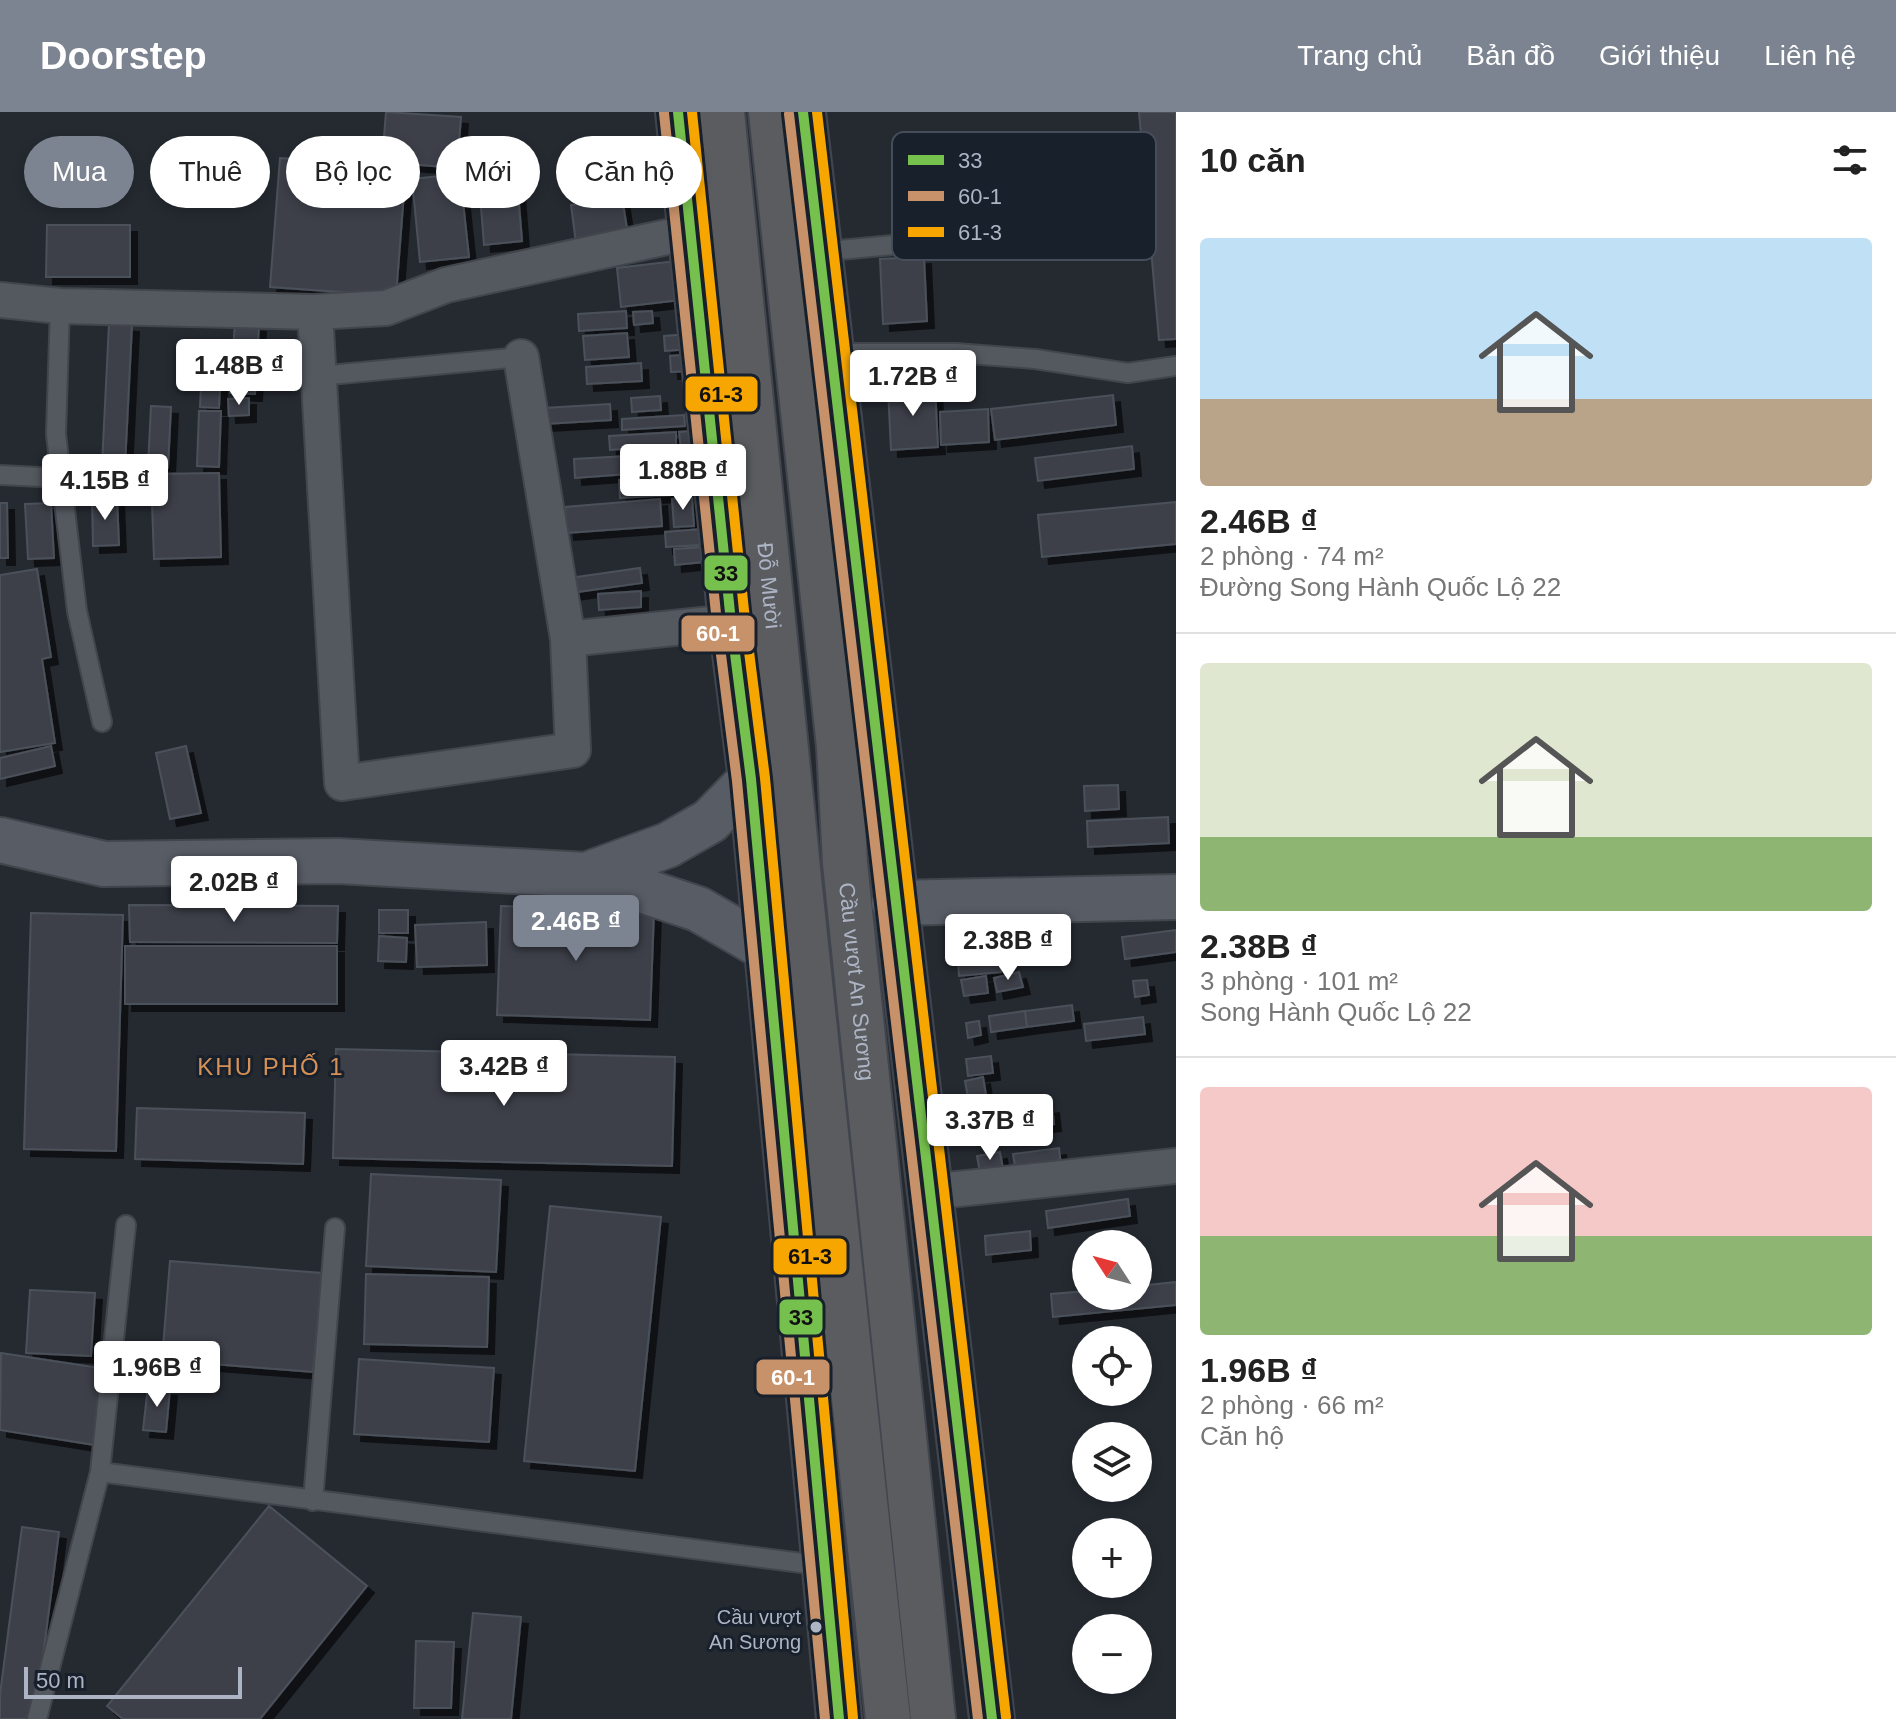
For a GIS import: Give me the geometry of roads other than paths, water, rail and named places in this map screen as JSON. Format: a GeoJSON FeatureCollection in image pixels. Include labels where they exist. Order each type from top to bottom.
{"type":"FeatureCollection","features":[{"type":"Feature","properties":{"kind":"highway","name":"Đỗ Mười"},"geometry":{"type":"LineString","coordinates":[[678,112],[731,622],[751,779],[839,1719]]}},
{"type":"Feature","properties":{"kind":"highway","name":"Đỗ Mười"},"geometry":{"type":"LineString","coordinates":[[722,112],[798,869]]}},
{"type":"Feature","properties":{"kind":"highway"},"geometry":{"type":"LineString","coordinates":[[771,112],[839,747],[894,903]]}},
{"type":"Feature","properties":{"kind":"highway"},"geometry":{"type":"LineString","coordinates":[[803,112],[863,610],[986,1713]]}},
{"type":"Feature","properties":{"kind":"highway"},"geometry":{"type":"LineString","coordinates":[[839,747],[863,610]]}},
{"type":"Feature","properties":{"kind":"highway"},"geometry":{"type":"LineString","coordinates":[[780,692],[751,779],[798,869],[888,1719]]}},
{"type":"Feature","properties":{"kind":"highway","name":"Cầu vượt An Sương"},"geometry":{"type":"LineString","coordinates":[[839,747],[845,863],[933,1719]]}},
{"type":"Feature","properties":{"kind":"street"},"geometry":{"type":"LineString","coordinates":[[0,300],[60,306],[315,312],[386,308],[446,285],[690,232]]}},
{"type":"Feature","properties":{"kind":"street"},"geometry":{"type":"LineString","coordinates":[[315,312],[342,783],[573,750],[568,639],[521,357]]}},
{"type":"Feature","properties":{"kind":"street"},"geometry":{"type":"LineString","coordinates":[[568,639],[731,622]]}},
{"type":"Feature","properties":{"kind":"street"},"geometry":{"type":"LineString","coordinates":[[586,875],[668,845],[710,821],[751,779]]}},
{"type":"Feature","properties":{"kind":"street"},"geometry":{"type":"LineString","coordinates":[[0,840],[104,864],[338,861],[586,875],[698,909],[767,949]]}},
{"type":"Feature","properties":{"kind":"street"},"geometry":{"type":"LineString","coordinates":[[894,903],[1176,897]]}},
{"type":"Feature","properties":{"kind":"street"},"geometry":{"type":"LineString","coordinates":[[929,1192],[1176,1166]]}},
{"type":"Feature","properties":{"kind":"lane"},"geometry":{"type":"LineString","coordinates":[[818,252],[892,245]]}},
{"type":"Feature","properties":{"kind":"lane"},"geometry":{"type":"LineString","coordinates":[[60,306],[56,434],[77,611],[102,722]]}},
{"type":"Feature","properties":{"kind":"lane"},"geometry":{"type":"LineString","coordinates":[[831,353],[956,353],[1035,359],[1128,373],[1176,366]]}},
{"type":"Feature","properties":{"kind":"lane"},"geometry":{"type":"LineString","coordinates":[[319,376],[521,357]]}},
{"type":"Feature","properties":{"kind":"lane"},"geometry":{"type":"LineString","coordinates":[[0,475],[61,478]]}},
{"type":"Feature","properties":{"kind":"lane"},"geometry":{"type":"LineString","coordinates":[[37,1719],[100,1472],[126,1225]]}},
{"type":"Feature","properties":{"kind":"lane"},"geometry":{"type":"LineString","coordinates":[[313,1501],[335,1228]]}},
{"type":"Feature","properties":{"kind":"lane"},"geometry":{"type":"LineString","coordinates":[[100,1472],[825,1566]]}},
{"type":"Feature","properties":{"kind":"place","name":"Cầu vượt An Sương"},"geometry":{"type":"Point","coordinates":[816,1627]}},
{"type":"Feature","properties":{"kind":"district","name":"KHU PHỐ 1"},"geometry":{"type":"Point","coordinates":[271,1067]}}]}
